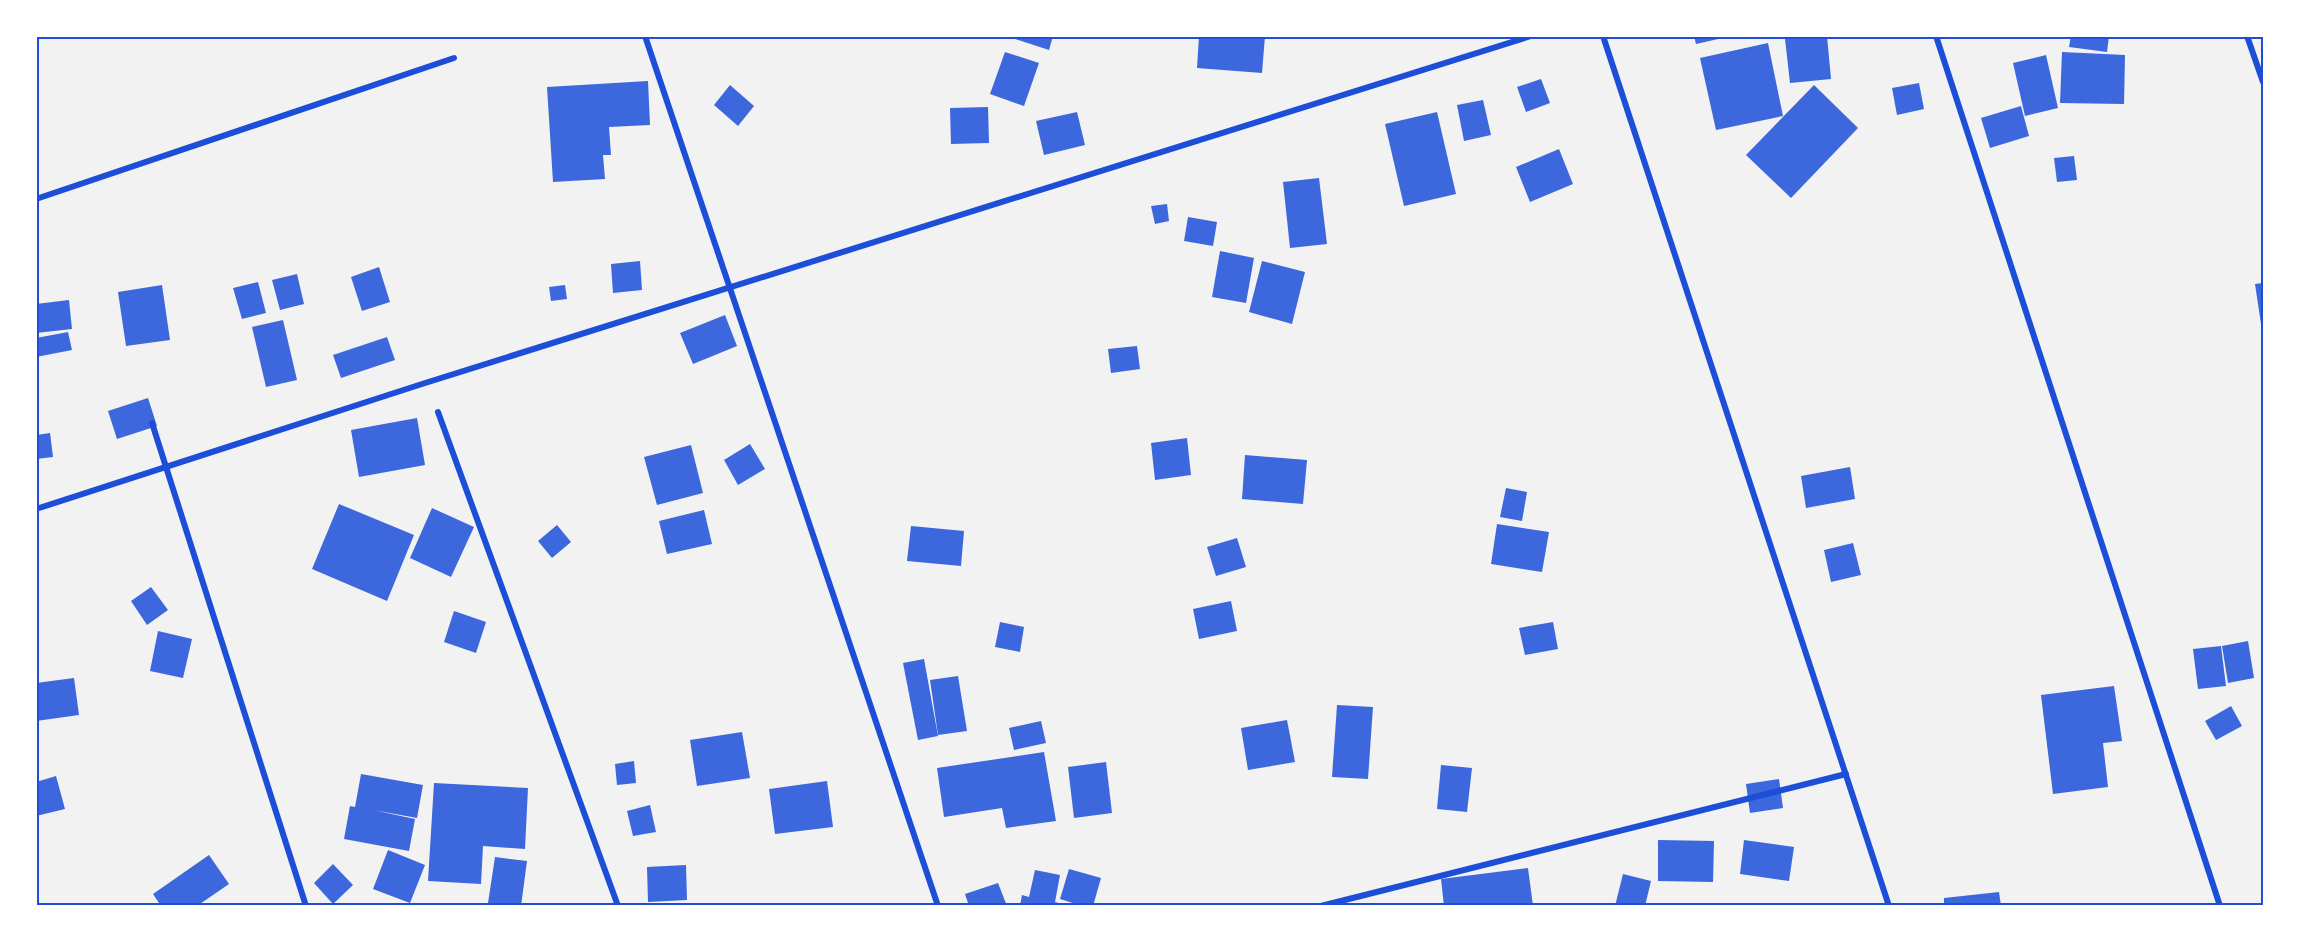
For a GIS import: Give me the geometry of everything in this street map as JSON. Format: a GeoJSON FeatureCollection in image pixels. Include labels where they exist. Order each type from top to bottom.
{"type":"FeatureCollection","features":[{"type":"Feature","properties":{"kind":"street"},"geometry":{"type":"LineString","coordinates":[[645,36],[938,906]]}},
{"type":"Feature","properties":{"kind":"street"},"geometry":{"type":"LineString","coordinates":[[36,509],[422,384],[1531,36]]}},
{"type":"Feature","properties":{"kind":"street"},"geometry":{"type":"LineString","coordinates":[[1603,36],[1889,906]]}},
{"type":"Feature","properties":{"kind":"street"},"geometry":{"type":"LineString","coordinates":[[1936,36],[2220,906]]}},
{"type":"Feature","properties":{"kind":"street"},"geometry":{"type":"LineString","coordinates":[[2247,36],[2263,82]]}},
{"type":"Feature","properties":{"kind":"street"},"geometry":{"type":"LineString","coordinates":[[36,199],[454,58]]}},
{"type":"Feature","properties":{"kind":"street"},"geometry":{"type":"LineString","coordinates":[[438,412],[618,906]]}},
{"type":"Feature","properties":{"kind":"street"},"geometry":{"type":"LineString","coordinates":[[152,423],[306,906]]}},
{"type":"Feature","properties":{"kind":"street"},"geometry":{"type":"LineString","coordinates":[[1321,906],[1846,774]]}},
{"type":"Feature","properties":{"kind":"building"},"geometry":{"type":"Polygon","coordinates":[[[1006,36],[1053,36],[1049,50],[1006,36]]]}},
{"type":"Feature","properties":{"kind":"building"},"geometry":{"type":"Polygon","coordinates":[[[1199,36],[1265,36],[1262,73],[1197,68],[1199,36]]]}},
{"type":"Feature","properties":{"kind":"building"},"geometry":{"type":"Polygon","coordinates":[[[1694,36],[1727,36],[1727,37],[1696,44],[1694,36]]]}},
{"type":"Feature","properties":{"kind":"building"},"geometry":{"type":"Polygon","coordinates":[[[1827,36],[1831,79],[1790,83],[1785,39],[1827,36]]]}},
{"type":"Feature","properties":{"kind":"building"},"geometry":{"type":"Polygon","coordinates":[[[2071,36],[2109,36],[2107,52],[2069,47],[2071,36]]]}},
{"type":"Feature","properties":{"kind":"building"},"geometry":{"type":"Polygon","coordinates":[[[1768,43],[1783,116],[1716,130],[1700,58],[1768,43]]]}},
{"type":"Feature","properties":{"kind":"building"},"geometry":{"type":"Polygon","coordinates":[[[1005,52],[1039,63],[1024,106],[990,94],[1005,52]]]}},
{"type":"Feature","properties":{"kind":"building"},"geometry":{"type":"Polygon","coordinates":[[[2062,52],[2125,55],[2124,104],[2060,103],[2062,52]]]}},
{"type":"Feature","properties":{"kind":"building"},"geometry":{"type":"Polygon","coordinates":[[[2046,55],[2058,108],[2025,116],[2013,63],[2046,55]]]}},
{"type":"Feature","properties":{"kind":"building"},"geometry":{"type":"Polygon","coordinates":[[[1541,79],[1550,103],[1526,112],[1517,87],[1541,79]]]}},
{"type":"Feature","properties":{"kind":"building"},"geometry":{"type":"Polygon","coordinates":[[[648,81],[650,125],[609,127],[611,155],[603,155],[605,179],[553,182],[547,87],[648,81]]]}},
{"type":"Feature","properties":{"kind":"building"},"geometry":{"type":"Polygon","coordinates":[[[1919,83],[1924,109],[1897,115],[1892,88],[1919,83]]]}},
{"type":"Feature","properties":{"kind":"building"},"geometry":{"type":"Polygon","coordinates":[[[730,85],[754,106],[738,126],[714,105],[730,85]]]}},
{"type":"Feature","properties":{"kind":"building"},"geometry":{"type":"Polygon","coordinates":[[[1814,85],[1858,128],[1791,198],[1746,155],[1814,85]]]}},
{"type":"Feature","properties":{"kind":"building"},"geometry":{"type":"Polygon","coordinates":[[[1483,100],[1491,135],[1464,141],[1457,105],[1483,100]]]}},
{"type":"Feature","properties":{"kind":"building"},"geometry":{"type":"Polygon","coordinates":[[[2021,106],[2029,136],[1990,148],[1981,118],[2021,106]]]}},
{"type":"Feature","properties":{"kind":"building"},"geometry":{"type":"Polygon","coordinates":[[[988,107],[989,143],[951,144],[950,108],[988,107]]]}},
{"type":"Feature","properties":{"kind":"building"},"geometry":{"type":"Polygon","coordinates":[[[1077,112],[1085,145],[1044,155],[1036,121],[1077,112]]]}},
{"type":"Feature","properties":{"kind":"building"},"geometry":{"type":"Polygon","coordinates":[[[1437,112],[1456,194],[1404,206],[1385,124],[1437,112]]]}},
{"type":"Feature","properties":{"kind":"building"},"geometry":{"type":"Polygon","coordinates":[[[1559,149],[1573,184],[1530,202],[1516,167],[1559,149]]]}},
{"type":"Feature","properties":{"kind":"building"},"geometry":{"type":"Polygon","coordinates":[[[2074,156],[2077,180],[2057,182],[2054,158],[2074,156]]]}},
{"type":"Feature","properties":{"kind":"building"},"geometry":{"type":"Polygon","coordinates":[[[1319,178],[1327,244],[1290,248],[1283,182],[1319,178]]]}},
{"type":"Feature","properties":{"kind":"building"},"geometry":{"type":"Polygon","coordinates":[[[1167,204],[1169,221],[1155,224],[1151,206],[1167,204]]]}},
{"type":"Feature","properties":{"kind":"building"},"geometry":{"type":"Polygon","coordinates":[[[1188,217],[1217,222],[1213,246],[1184,241],[1188,217]]]}},
{"type":"Feature","properties":{"kind":"building"},"geometry":{"type":"Polygon","coordinates":[[[1220,251],[1254,258],[1246,303],[1212,297],[1220,251]]]}},
{"type":"Feature","properties":{"kind":"building"},"geometry":{"type":"Polygon","coordinates":[[[640,261],[642,290],[613,293],[611,264],[640,261]]]}},
{"type":"Feature","properties":{"kind":"building"},"geometry":{"type":"Polygon","coordinates":[[[1262,261],[1305,272],[1292,324],[1249,312],[1262,261]]]}},
{"type":"Feature","properties":{"kind":"building"},"geometry":{"type":"Polygon","coordinates":[[[379,267],[390,302],[362,311],[351,277],[379,267]]]}},
{"type":"Feature","properties":{"kind":"building"},"geometry":{"type":"Polygon","coordinates":[[[297,274],[304,304],[280,310],[272,280],[297,274]]]}},
{"type":"Feature","properties":{"kind":"building"},"geometry":{"type":"Polygon","coordinates":[[[258,282],[266,313],[242,319],[233,288],[258,282]]]}},
{"type":"Feature","properties":{"kind":"building"},"geometry":{"type":"Polygon","coordinates":[[[2263,283],[2263,323],[2261,324],[2255,284],[2263,283]]]}},
{"type":"Feature","properties":{"kind":"building"},"geometry":{"type":"Polygon","coordinates":[[[162,285],[170,340],[126,346],[118,292],[162,285]]]}},
{"type":"Feature","properties":{"kind":"building"},"geometry":{"type":"Polygon","coordinates":[[[565,285],[567,299],[551,301],[549,287],[565,285]]]}},
{"type":"Feature","properties":{"kind":"building"},"geometry":{"type":"Polygon","coordinates":[[[69,300],[72,329],[36,333],[36,304],[69,300]]]}},
{"type":"Feature","properties":{"kind":"building"},"geometry":{"type":"Polygon","coordinates":[[[725,315],[737,346],[693,364],[680,333],[725,315]]]}},
{"type":"Feature","properties":{"kind":"building"},"geometry":{"type":"Polygon","coordinates":[[[283,320],[297,380],[266,387],[252,327],[283,320]]]}},
{"type":"Feature","properties":{"kind":"building"},"geometry":{"type":"Polygon","coordinates":[[[68,332],[72,350],[36,357],[36,338],[68,332]]]}},
{"type":"Feature","properties":{"kind":"building"},"geometry":{"type":"Polygon","coordinates":[[[387,337],[395,360],[341,378],[333,355],[387,337]]]}},
{"type":"Feature","properties":{"kind":"building"},"geometry":{"type":"Polygon","coordinates":[[[1137,346],[1140,369],[1111,373],[1108,349],[1137,346]]]}},
{"type":"Feature","properties":{"kind":"building"},"geometry":{"type":"Polygon","coordinates":[[[148,398],[157,426],[117,439],[108,411],[148,398]]]}},
{"type":"Feature","properties":{"kind":"building"},"geometry":{"type":"Polygon","coordinates":[[[417,418],[425,465],[359,477],[351,430],[417,418]]]}},
{"type":"Feature","properties":{"kind":"building"},"geometry":{"type":"Polygon","coordinates":[[[50,433],[53,457],[36,459],[36,435],[50,433]]]}},
{"type":"Feature","properties":{"kind":"building"},"geometry":{"type":"Polygon","coordinates":[[[1187,438],[1191,475],[1155,480],[1151,443],[1187,438]]]}},
{"type":"Feature","properties":{"kind":"building"},"geometry":{"type":"Polygon","coordinates":[[[750,444],[765,469],[738,485],[724,460],[750,444]]]}},
{"type":"Feature","properties":{"kind":"building"},"geometry":{"type":"Polygon","coordinates":[[[691,445],[703,493],[657,505],[644,457],[691,445]]]}},
{"type":"Feature","properties":{"kind":"building"},"geometry":{"type":"Polygon","coordinates":[[[1245,455],[1307,460],[1303,504],[1242,499],[1245,455]]]}},
{"type":"Feature","properties":{"kind":"building"},"geometry":{"type":"Polygon","coordinates":[[[1850,467],[1855,499],[1806,508],[1801,476],[1850,467]]]}},
{"type":"Feature","properties":{"kind":"building"},"geometry":{"type":"Polygon","coordinates":[[[1506,488],[1527,492],[1522,521],[1500,517],[1506,488]]]}},
{"type":"Feature","properties":{"kind":"building"},"geometry":{"type":"Polygon","coordinates":[[[339,504],[414,535],[387,601],[312,569],[339,504]]]}},
{"type":"Feature","properties":{"kind":"building"},"geometry":{"type":"Polygon","coordinates":[[[432,508],[474,527],[451,577],[410,558],[432,508]]]}},
{"type":"Feature","properties":{"kind":"building"},"geometry":{"type":"Polygon","coordinates":[[[704,510],[712,544],[667,554],[659,521],[704,510]]]}},
{"type":"Feature","properties":{"kind":"building"},"geometry":{"type":"Polygon","coordinates":[[[1497,524],[1549,532],[1542,572],[1491,564],[1497,524]]]}},
{"type":"Feature","properties":{"kind":"building"},"geometry":{"type":"Polygon","coordinates":[[[557,525],[571,542],[552,558],[538,541],[557,525]]]}},
{"type":"Feature","properties":{"kind":"building"},"geometry":{"type":"Polygon","coordinates":[[[911,526],[964,531],[961,566],[907,561],[911,526]]]}},
{"type":"Feature","properties":{"kind":"building"},"geometry":{"type":"Polygon","coordinates":[[[1237,538],[1246,567],[1216,576],[1207,547],[1237,538]]]}},
{"type":"Feature","properties":{"kind":"building"},"geometry":{"type":"Polygon","coordinates":[[[1853,543],[1861,575],[1831,582],[1824,550],[1853,543]]]}},
{"type":"Feature","properties":{"kind":"building"},"geometry":{"type":"Polygon","coordinates":[[[151,587],[168,610],[147,625],[131,601],[151,587]]]}},
{"type":"Feature","properties":{"kind":"building"},"geometry":{"type":"Polygon","coordinates":[[[1231,601],[1237,631],[1199,639],[1193,609],[1231,601]]]}},
{"type":"Feature","properties":{"kind":"building"},"geometry":{"type":"Polygon","coordinates":[[[454,611],[486,622],[476,653],[444,642],[454,611]]]}},
{"type":"Feature","properties":{"kind":"building"},"geometry":{"type":"Polygon","coordinates":[[[1000,622],[1024,627],[1020,652],[995,647],[1000,622]]]}},
{"type":"Feature","properties":{"kind":"building"},"geometry":{"type":"Polygon","coordinates":[[[1553,622],[1558,649],[1525,655],[1519,628],[1553,622]]]}},
{"type":"Feature","properties":{"kind":"building"},"geometry":{"type":"Polygon","coordinates":[[[158,631],[192,639],[183,678],[150,671],[158,631]]]}},
{"type":"Feature","properties":{"kind":"building"},"geometry":{"type":"Polygon","coordinates":[[[2248,641],[2254,678],[2228,683],[2222,646],[2248,641]]]}},
{"type":"Feature","properties":{"kind":"building"},"geometry":{"type":"Polygon","coordinates":[[[2221,646],[2226,686],[2198,689],[2193,649],[2221,646]]]}},
{"type":"Feature","properties":{"kind":"building"},"geometry":{"type":"Polygon","coordinates":[[[924,659],[938,736],[918,740],[903,663],[924,659]]]}},
{"type":"Feature","properties":{"kind":"building"},"geometry":{"type":"Polygon","coordinates":[[[958,676],[967,731],[938,735],[930,680],[958,676]]]}},
{"type":"Feature","properties":{"kind":"building"},"geometry":{"type":"Polygon","coordinates":[[[74,678],[79,715],[36,721],[36,683],[74,678]]]}},
{"type":"Feature","properties":{"kind":"building"},"geometry":{"type":"Polygon","coordinates":[[[2114,686],[2122,741],[2103,743],[2108,787],[2053,794],[2041,695],[2114,686]]]}},
{"type":"Feature","properties":{"kind":"building"},"geometry":{"type":"Polygon","coordinates":[[[1337,705],[1373,707],[1368,779],[1332,777],[1337,705]]]}},
{"type":"Feature","properties":{"kind":"building"},"geometry":{"type":"Polygon","coordinates":[[[2231,706],[2242,726],[2216,740],[2205,721],[2231,706]]]}},
{"type":"Feature","properties":{"kind":"building"},"geometry":{"type":"Polygon","coordinates":[[[1287,720],[1295,762],[1248,770],[1241,728],[1287,720]]]}},
{"type":"Feature","properties":{"kind":"building"},"geometry":{"type":"Polygon","coordinates":[[[1041,721],[1046,743],[1014,750],[1009,728],[1041,721]]]}},
{"type":"Feature","properties":{"kind":"building"},"geometry":{"type":"Polygon","coordinates":[[[742,732],[750,778],[697,786],[690,740],[742,732]]]}},
{"type":"Feature","properties":{"kind":"building"},"geometry":{"type":"Polygon","coordinates":[[[1044,752],[1056,821],[1006,828],[1002,808],[944,817],[937,768],[1044,752]]]}},
{"type":"Feature","properties":{"kind":"building"},"geometry":{"type":"Polygon","coordinates":[[[634,761],[636,783],[617,785],[615,764],[634,761]]]}},
{"type":"Feature","properties":{"kind":"building"},"geometry":{"type":"Polygon","coordinates":[[[1106,762],[1112,813],[1074,818],[1068,767],[1106,762]]]}},
{"type":"Feature","properties":{"kind":"building"},"geometry":{"type":"Polygon","coordinates":[[[1441,765],[1472,768],[1467,812],[1437,809],[1441,765]]]}},
{"type":"Feature","properties":{"kind":"building"},"geometry":{"type":"Polygon","coordinates":[[[361,774],[423,785],[417,818],[373,810],[415,819],[409,851],[344,839],[350,806],[355,807],[361,774]]]}},
{"type":"Feature","properties":{"kind":"building"},"geometry":{"type":"Polygon","coordinates":[[[56,776],[65,809],[36,816],[36,782],[56,776]]]}},
{"type":"Feature","properties":{"kind":"building"},"geometry":{"type":"Polygon","coordinates":[[[1779,779],[1783,808],[1750,813],[1746,784],[1779,779]]]}},
{"type":"Feature","properties":{"kind":"building"},"geometry":{"type":"Polygon","coordinates":[[[827,781],[833,827],[775,834],[769,789],[827,781]]]}},
{"type":"Feature","properties":{"kind":"building"},"geometry":{"type":"Polygon","coordinates":[[[434,783],[528,788],[525,849],[483,846],[481,884],[428,881],[434,783]]]}},
{"type":"Feature","properties":{"kind":"building"},"geometry":{"type":"Polygon","coordinates":[[[650,805],[656,832],[633,836],[627,811],[650,805]]]}},
{"type":"Feature","properties":{"kind":"building"},"geometry":{"type":"Polygon","coordinates":[[[1658,840],[1714,841],[1713,882],[1658,881],[1658,840]]]}},
{"type":"Feature","properties":{"kind":"building"},"geometry":{"type":"Polygon","coordinates":[[[1744,840],[1794,847],[1789,881],[1740,874],[1744,840]]]}},
{"type":"Feature","properties":{"kind":"building"},"geometry":{"type":"Polygon","coordinates":[[[388,850],[425,865],[410,903],[373,889],[388,850]]]}},
{"type":"Feature","properties":{"kind":"building"},"geometry":{"type":"Polygon","coordinates":[[[209,855],[229,884],[197,906],[161,906],[153,894],[209,855]]]}},
{"type":"Feature","properties":{"kind":"building"},"geometry":{"type":"Polygon","coordinates":[[[495,857],[527,861],[521,906],[488,903],[495,857]]]}},
{"type":"Feature","properties":{"kind":"building"},"geometry":{"type":"Polygon","coordinates":[[[333,864],[353,885],[333,904],[314,883],[333,864]]]}},
{"type":"Feature","properties":{"kind":"building"},"geometry":{"type":"Polygon","coordinates":[[[686,865],[687,900],[648,902],[647,867],[686,865]]]}},
{"type":"Feature","properties":{"kind":"building"},"geometry":{"type":"Polygon","coordinates":[[[1528,868],[1533,906],[1444,906],[1441,879],[1528,868]]]}},
{"type":"Feature","properties":{"kind":"building"},"geometry":{"type":"Polygon","coordinates":[[[1069,869],[1101,878],[1093,906],[1082,906],[1060,899],[1069,869]]]}},
{"type":"Feature","properties":{"kind":"building"},"geometry":{"type":"Polygon","coordinates":[[[1035,870],[1060,875],[1055,902],[1070,906],[1020,906],[1022,895],[1029,897],[1035,870]]]}},
{"type":"Feature","properties":{"kind":"building"},"geometry":{"type":"Polygon","coordinates":[[[1623,874],[1651,881],[1645,906],[1615,906],[1623,874]]]}},
{"type":"Feature","properties":{"kind":"building"},"geometry":{"type":"Polygon","coordinates":[[[998,883],[1007,906],[969,906],[965,894],[998,883]]]}},
{"type":"Feature","properties":{"kind":"building"},"geometry":{"type":"Polygon","coordinates":[[[1999,892],[2001,906],[1944,906],[1944,898],[1999,892]]]}}]}
